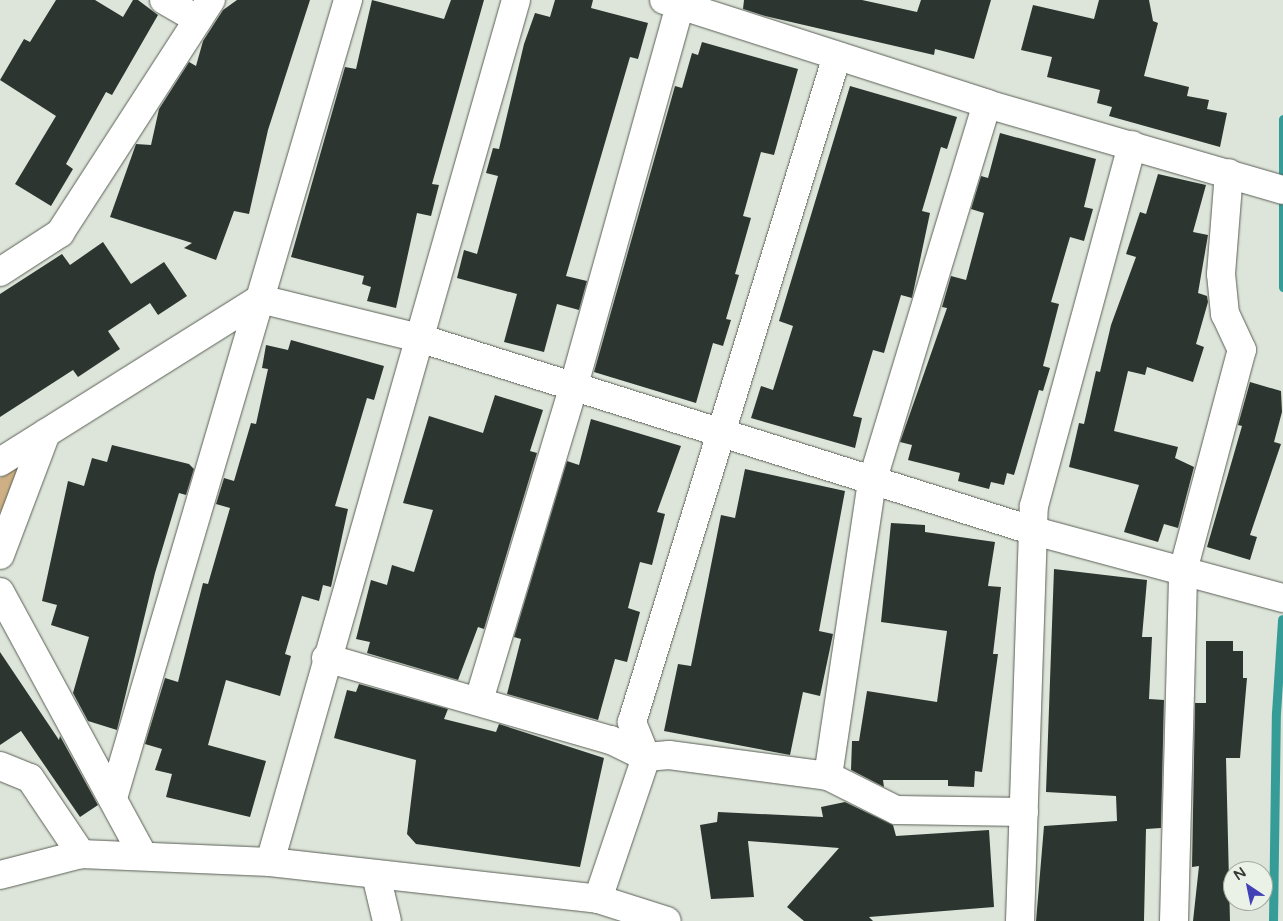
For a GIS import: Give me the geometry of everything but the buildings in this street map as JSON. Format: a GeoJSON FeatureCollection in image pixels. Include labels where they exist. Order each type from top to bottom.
{"type":"FeatureCollection","features":[{"type":"Feature","properties":{"kind":"street"},"geometry":{"type":"LineString","coordinates":[[0,272],[60,233],[204,10],[164,0]]}},
{"type":"Feature","properties":{"kind":"street"},"geometry":{"type":"LineString","coordinates":[[114,798],[348,0]]}},
{"type":"Feature","properties":{"kind":"street"},"geometry":{"type":"LineString","coordinates":[[270,862],[326,658],[420,338],[516,0]]}},
{"type":"Feature","properties":{"kind":"street"},"geometry":{"type":"LineString","coordinates":[[479,700],[574,385],[672,3],[987,104],[1229,172],[1272,186]]}},
{"type":"Feature","properties":{"kind":"street"},"geometry":{"type":"LineString","coordinates":[[598,899],[646,757],[632,722],[719,432],[837,56]]}},
{"type":"Feature","properties":{"kind":"street"},"geometry":{"type":"LineString","coordinates":[[828,776],[872,482],[987,104]]}},
{"type":"Feature","properties":{"kind":"street"},"geometry":{"type":"LineString","coordinates":[[1020,921],[1034,506],[1132,145]]}},
{"type":"Feature","properties":{"kind":"street"},"geometry":{"type":"LineString","coordinates":[[1174,921],[1183,570],[1242,350],[1225,314],[1221,274],[1229,172]]}},
{"type":"Feature","properties":{"kind":"street"},"geometry":{"type":"LineString","coordinates":[[0,462],[260,300],[420,338],[574,385],[872,482],[1034,531],[1283,598]]}},
{"type":"Feature","properties":{"kind":"street"},"geometry":{"type":"LineString","coordinates":[[0,555],[46,433]]}},
{"type":"Feature","properties":{"kind":"street"},"geometry":{"type":"LineString","coordinates":[[0,592],[114,798],[143,855]]}},
{"type":"Feature","properties":{"kind":"street"},"geometry":{"type":"LineString","coordinates":[[326,658],[479,700],[611,740],[646,757],[669,755],[828,776],[896,810],[1024,812]]}},
{"type":"Feature","properties":{"kind":"street"},"geometry":{"type":"LineString","coordinates":[[0,766],[30,778],[81,854]]}},
{"type":"Feature","properties":{"kind":"street"},"geometry":{"type":"LineString","coordinates":[[0,876],[81,854],[143,855],[270,862],[376,876],[598,899],[667,921]]}},
{"type":"Feature","properties":{"kind":"street"},"geometry":{"type":"LineString","coordinates":[[376,876],[388,921]]}},
{"type":"Feature","properties":{"kind":"shaded area"},"geometry":{"type":"Polygon","coordinates":[[[20,465],[0,532],[0,478],[20,465]]]}},
{"type":"Feature","properties":{"kind":"waterway"},"geometry":{"type":"LineString","coordinates":[[1283,119],[1283,287]]}},
{"type":"Feature","properties":{"kind":"waterway"},"geometry":{"type":"LineString","coordinates":[[1273,921],[1276,713],[1282,619]]}}]}
